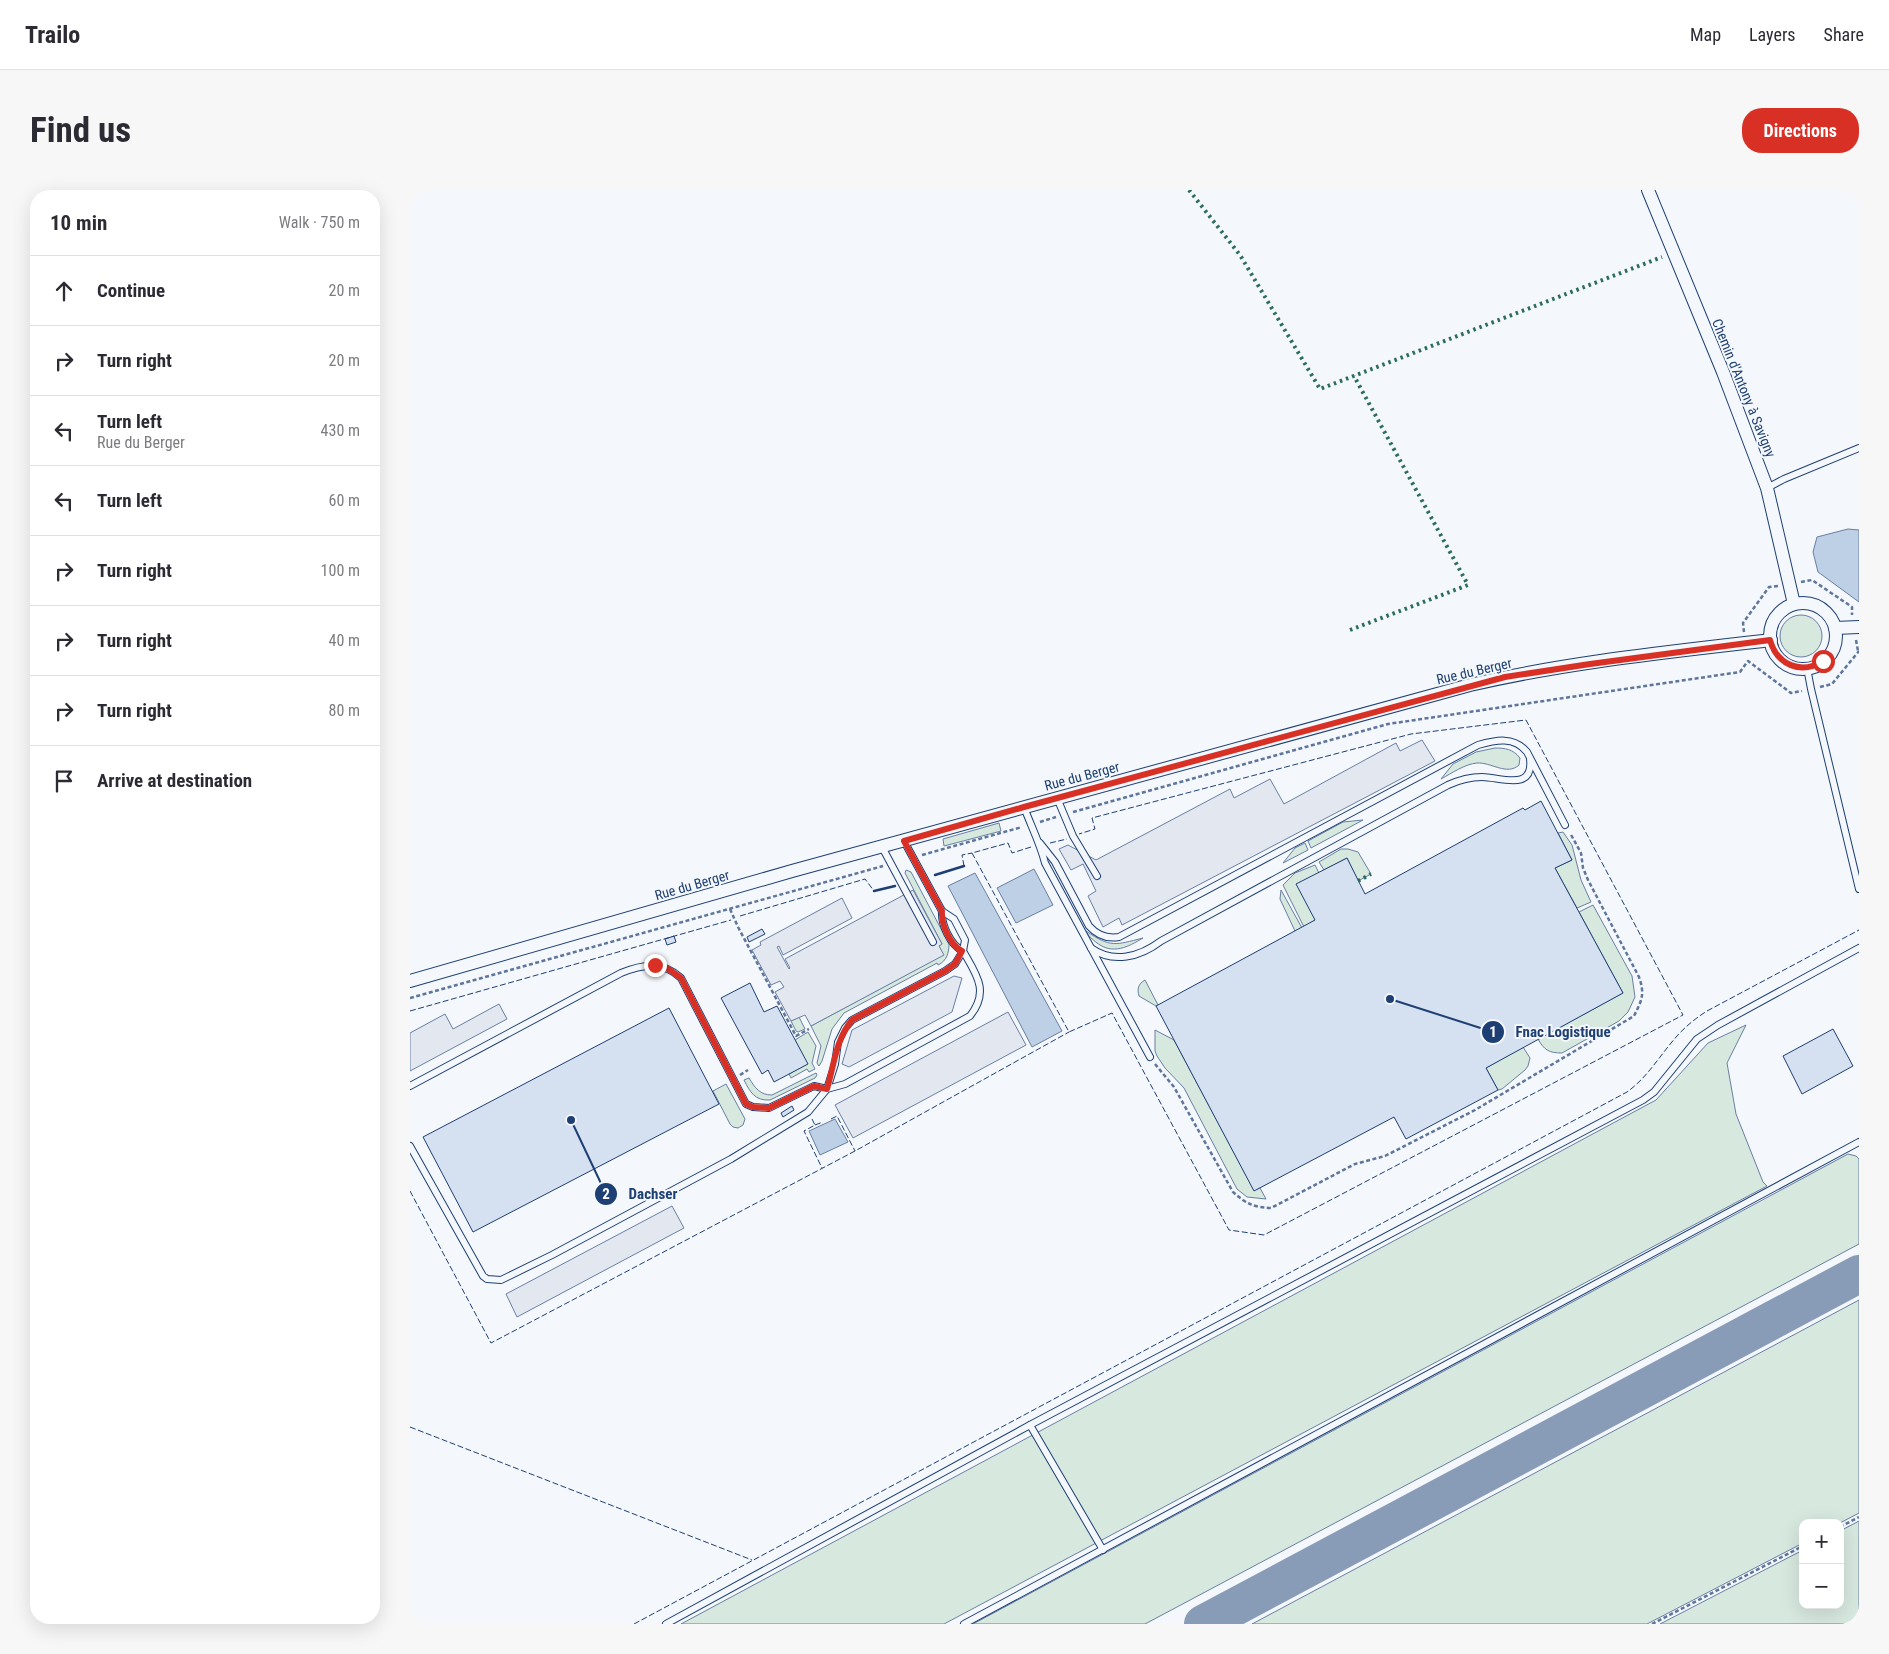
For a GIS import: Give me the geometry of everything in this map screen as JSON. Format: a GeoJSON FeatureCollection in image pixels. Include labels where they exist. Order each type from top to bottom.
{"type":"FeatureCollection","features":[{"type":"Feature","properties":{"kind":"street","name":"Chemin d'Antony à Savigny"},"geometry":{"type":"LineString","coordinates":[[1648,190],[1723,372],[1767,488],[1794,604]]}},
{"type":"Feature","properties":{"kind":"street"},"geometry":{"type":"LineString","coordinates":[[1807,603],[1823,610],[1829,616],[1835,628],[1836,640],[1829,655],[1816,666],[1807,668],[1790,666],[1783,661],[1773,648],[1770,640],[1773,623],[1777,616],[1794,604],[1807,603]]}},
{"type":"Feature","properties":{"kind":"street"},"geometry":{"type":"LineString","coordinates":[[1835,628],[1859,627]]}},
{"type":"Feature","properties":{"kind":"street","name":"Rue du Berger"},"geometry":{"type":"LineString","coordinates":[[410,981],[1024,807],[1505,677],[1600,662],[1770,640]]}},
{"type":"Feature","properties":{"kind":"lane"},"geometry":{"type":"LineString","coordinates":[[1767,488],[1859,448]]}},
{"type":"Feature","properties":{"kind":"lane"},"geometry":{"type":"LineString","coordinates":[[1807,668],[1859,889]]}},
{"type":"Feature","properties":{"kind":"lane"},"geometry":{"type":"LineString","coordinates":[[1024,807],[1030,824],[1040,842],[1055,862],[1089,926],[1101,935],[1110,938],[1119,937],[1478,745],[1512,741],[1523,747],[1565,825]]}},
{"type":"Feature","properties":{"kind":"lane"},"geometry":{"type":"LineString","coordinates":[[1091,948],[1104,956],[1123,958],[1153,947],[1448,785],[1462,779],[1480,777],[1512,781],[1522,779],[1527,776],[1529,770],[1529,756]]}},
{"type":"Feature","properties":{"kind":"lane"},"geometry":{"type":"LineString","coordinates":[[1057,798],[1073,836],[1097,876]]}},
{"type":"Feature","properties":{"kind":"lane"},"geometry":{"type":"LineString","coordinates":[[410,1146],[483,1276],[487,1279],[501,1280],[552,1255],[731,1159],[808,1112],[827,1089],[838,1042],[845,1028],[852,1020],[945,971],[955,964],[962,951],[965,940],[954,919],[942,911],[904,841]]}},
{"type":"Feature","properties":{"kind":"lane"},"geometry":{"type":"LineString","coordinates":[[1040,842],[1045,863],[1150,1057]]}},
{"type":"Feature","properties":{"kind":"lane"},"geometry":{"type":"LineString","coordinates":[[882,847],[933,942]]}},
{"type":"Feature","properties":{"kind":"lane"},"geometry":{"type":"LineString","coordinates":[[410,1086],[621,973],[635,968],[655,965],[667,968],[681,978],[746,1104],[753,1107],[769,1108],[814,1086],[827,1089],[845,1084],[970,1016],[977,1007],[980,997],[980,981],[962,951],[956,948],[952,941],[941,919],[942,911]]}},
{"type":"Feature","properties":{"kind":"lane"},"geometry":{"type":"LineString","coordinates":[[666,1624],[1030,1425],[1643,1100],[1654,1092],[1697,1039],[1718,1025],[1859,948]]}},
{"type":"Feature","properties":{"kind":"lane"},"geometry":{"type":"LineString","coordinates":[[964,1624],[1859,1142]]}},
{"type":"Feature","properties":{"kind":"lane"},"geometry":{"type":"LineString","coordinates":[[1030,1425],[1103,1550]]}},
{"type":"Feature","properties":{"kind":"path"},"geometry":{"type":"LineString","coordinates":[[945,848],[1388,724],[1733,674],[1740,672],[1748,660],[1791,693],[1832,684],[1859,651]]}},
{"type":"Feature","properties":{"kind":"path"},"geometry":{"type":"LineString","coordinates":[[1150,1057],[1174,1087],[1233,1192],[1247,1204],[1258,1207],[1271,1208],[1354,1164],[1385,1156],[1474,1110],[1634,1016],[1641,1002],[1643,989],[1639,977],[1588,880],[1581,852],[1565,825]]}},
{"type":"Feature","properties":{"kind":"path"},"geometry":{"type":"LineString","coordinates":[[410,998],[866,870]]}},
{"type":"Feature","properties":{"kind":"path"},"geometry":{"type":"LineString","coordinates":[[730,909],[796,1036],[809,1028]]}},
{"type":"Feature","properties":{"kind":"path"},"geometry":{"type":"LineString","coordinates":[[1844,1525],[1859,1517]]}},
{"type":"Feature","properties":{"kind":"path"},"geometry":{"type":"LineString","coordinates":[[1652,1624],[1799,1548]]}},
{"type":"Feature","properties":{"kind":"shaded area"},"geometry":{"type":"Polygon","coordinates":[[[1805,615],[1813,618],[1819,624],[1822,636],[1819,648],[1813,654],[1797,657],[1789,654],[1783,648],[1780,632],[1783,624],[1789,618],[1805,615]]]}},
{"type":"Feature","properties":{"kind":"shaded area"},"geometry":{"type":"Polygon","coordinates":[[[1422,740],[1435,761],[1122,925],[1119,918],[1103,927],[1088,896],[1096,891],[1083,864],[1071,870],[1059,849],[1068,845],[1096,860],[1230,789],[1234,798],[1270,779],[1284,804],[1396,743],[1400,751],[1422,740]]]}},
{"type":"Feature","properties":{"kind":"shaded area"},"geometry":{"type":"Polygon","coordinates":[[[1495,748],[1515,753],[1520,758],[1519,765],[1514,768],[1504,769],[1477,763],[1459,769],[1441,779],[1453,764],[1476,752],[1495,748]]]}},
{"type":"Feature","properties":{"kind":"shaded area"},"geometry":{"type":"Polygon","coordinates":[[[1363,820],[1311,848],[1308,841],[1343,822],[1363,820]]]}},
{"type":"Feature","properties":{"kind":"shaded area"},"geometry":{"type":"Polygon","coordinates":[[[999,823],[1001,831],[944,846],[943,839],[999,823]]]}},
{"type":"Feature","properties":{"kind":"shaded area"},"geometry":{"type":"Polygon","coordinates":[[[1563,832],[1572,845],[1581,880],[1591,902],[1577,908],[1555,868],[1572,860],[1558,833],[1563,832]]]}},
{"type":"Feature","properties":{"kind":"shaded area"},"geometry":{"type":"Polygon","coordinates":[[[1305,843],[1308,850],[1283,863],[1295,848],[1305,843]]]}},
{"type":"Feature","properties":{"kind":"shaded area"},"geometry":{"type":"Polygon","coordinates":[[[1341,849],[1358,852],[1371,874],[1358,881],[1347,858],[1324,870],[1319,862],[1341,849]]]}},
{"type":"Feature","properties":{"kind":"shaded area"},"geometry":{"type":"Polygon","coordinates":[[[1315,865],[1319,873],[1315,920],[1304,927],[1283,885],[1295,873],[1315,865]]]}},
{"type":"Feature","properties":{"kind":"shaded area"},"geometry":{"type":"Polygon","coordinates":[[[906,870],[911,872],[949,944],[947,956],[938,965],[937,963],[844,1013],[832,1029],[819,1066],[817,1063],[821,1046],[811,1026],[943,955],[939,946],[942,944],[905,873],[906,870]]]}},
{"type":"Feature","properties":{"kind":"shaded area"},"geometry":{"type":"Polygon","coordinates":[[[913,890],[942,944],[939,946],[944,955],[811,1026],[805,1015],[791,1021],[775,992],[784,987],[780,981],[771,985],[752,950],[761,945],[760,942],[842,898],[852,918],[783,955],[779,946],[777,947],[789,969],[785,959],[913,890]]]}},
{"type":"Feature","properties":{"kind":"shaded area"},"geometry":{"type":"Polygon","coordinates":[[[1281,890],[1302,928],[1295,931],[1280,899],[1281,890]]]}},
{"type":"Feature","properties":{"kind":"shaded area"},"geometry":{"type":"Polygon","coordinates":[[[1593,905],[1632,976],[1635,997],[1628,1012],[1619,1021],[1562,1053],[1550,1051],[1542,1046],[1538,1039],[1623,993],[1579,912],[1593,905]]]}},
{"type":"Feature","properties":{"kind":"shaded area"},"geometry":{"type":"Polygon","coordinates":[[[1086,931],[1113,944],[1143,938],[1126,947],[1109,949],[1097,943],[1086,931]]]}},
{"type":"Feature","properties":{"kind":"shaded area"},"geometry":{"type":"Polygon","coordinates":[[[954,976],[962,978],[952,1012],[849,1067],[842,1064],[852,1030],[954,976]]]}},
{"type":"Feature","properties":{"kind":"shaded area"},"geometry":{"type":"Polygon","coordinates":[[[1145,980],[1158,1005],[1156,1006],[1139,996],[1139,987],[1145,980]]]}},
{"type":"Feature","properties":{"kind":"shaded area"},"geometry":{"type":"Polygon","coordinates":[[[499,1004],[507,1019],[410,1071],[410,1033],[445,1014],[453,1029],[499,1004]]]}},
{"type":"Feature","properties":{"kind":"shaded area"},"geometry":{"type":"Polygon","coordinates":[[[1008,1012],[1026,1045],[853,1138],[835,1105],[1008,1012]]]}},
{"type":"Feature","properties":{"kind":"shaded area"},"geometry":{"type":"Polygon","coordinates":[[[799,1017],[805,1029],[798,1032],[791,1021],[799,1017]]]}},
{"type":"Feature","properties":{"kind":"shaded area"},"geometry":{"type":"Polygon","coordinates":[[[1746,1025],[1727,1063],[1736,1114],[1763,1182],[1767,1186],[944,1624],[681,1624],[1656,1100],[1708,1043],[1746,1025]]]}},
{"type":"Feature","properties":{"kind":"shaded area"},"geometry":{"type":"Polygon","coordinates":[[[1155,1030],[1174,1040],[1254,1190],[1260,1188],[1266,1199],[1247,1197],[1237,1189],[1184,1088],[1165,1068],[1157,1056],[1155,1051],[1155,1030]]]}},
{"type":"Feature","properties":{"kind":"shaded area"},"geometry":{"type":"Polygon","coordinates":[[[808,1032],[816,1046],[812,1063],[815,1069],[809,1072],[807,1069],[791,1078],[789,1074],[807,1064],[795,1040],[808,1032]]]}},
{"type":"Feature","properties":{"kind":"shaded area"},"geometry":{"type":"Polygon","coordinates":[[[1523,1047],[1530,1058],[1528,1066],[1502,1089],[1498,1090],[1486,1068],[1523,1047]]]}},
{"type":"Feature","properties":{"kind":"shaded area"},"geometry":{"type":"Polygon","coordinates":[[[816,1073],[815,1078],[770,1100],[760,1099],[754,1095],[744,1080],[749,1078],[758,1090],[764,1094],[772,1095],[816,1073]]]}},
{"type":"Feature","properties":{"kind":"shaded area"},"geometry":{"type":"Polygon","coordinates":[[[726,1084],[745,1119],[743,1125],[738,1128],[730,1124],[713,1091],[726,1084]]]}},
{"type":"Feature","properties":{"kind":"shaded area"},"geometry":{"type":"Polygon","coordinates":[[[1848,1154],[1859,1159],[1859,1244],[1145,1624],[973,1624],[1848,1154]]]}},
{"type":"Feature","properties":{"kind":"shaded area"},"geometry":{"type":"Polygon","coordinates":[[[672,1206],[684,1228],[517,1317],[506,1294],[672,1206]]]}},
{"type":"Feature","properties":{"kind":"shaded area"},"geometry":{"type":"Polygon","coordinates":[[[1859,1300],[1859,1513],[1844,1521],[1844,1519],[1799,1519],[1799,1545],[1647,1624],[1252,1624],[1859,1300]]]}},
{"type":"Feature","properties":{"kind":"shaded area"},"geometry":{"type":"Polygon","coordinates":[[[1859,1521],[1859,1624],[1660,1624],[1799,1552],[1799,1609],[1844,1609],[1844,1529],[1859,1521]]]}},
{"type":"Feature","properties":{"kind":"water"},"geometry":{"type":"Polygon","coordinates":[[[1848,529],[1859,530],[1859,602],[1818,572],[1813,552],[1817,537],[1848,529]]]}},
{"type":"Feature","properties":{"kind":"water"},"geometry":{"type":"Polygon","coordinates":[[[1034,869],[1053,905],[1016,923],[997,888],[1034,869]]]}},
{"type":"Feature","properties":{"kind":"water"},"geometry":{"type":"Polygon","coordinates":[[[975,873],[1062,1031],[1032,1047],[948,886],[975,873]]]}},
{"type":"Feature","properties":{"kind":"water"},"geometry":{"type":"Polygon","coordinates":[[[835,1119],[848,1142],[820,1155],[809,1131],[835,1119]]]}},
{"type":"Feature","properties":{"kind":"building"},"geometry":{"type":"Polygon","coordinates":[[[1541,801],[1572,860],[1555,868],[1623,993],[1486,1068],[1498,1090],[1406,1139],[1394,1117],[1254,1191],[1156,1006],[1315,920],[1296,884],[1347,858],[1365,894],[1523,808],[1525,810],[1541,801]]]}},
{"type":"Feature","properties":{"kind":"building"},"geometry":{"type":"Polygon","coordinates":[[[762,929],[765,934],[749,942],[747,937],[762,929]]]}},
{"type":"Feature","properties":{"kind":"building"},"geometry":{"type":"Polygon","coordinates":[[[674,936],[676,942],[667,945],[665,939],[674,936]]]}},
{"type":"Feature","properties":{"kind":"building"},"geometry":{"type":"Polygon","coordinates":[[[750,983],[764,1012],[777,1006],[808,1064],[774,1082],[768,1070],[762,1074],[721,998],[750,983]]]}},
{"type":"Feature","properties":{"kind":"building"},"geometry":{"type":"Polygon","coordinates":[[[669,1008],[719,1104],[473,1232],[423,1137],[669,1008]]]}},
{"type":"Feature","properties":{"kind":"building"},"geometry":{"type":"Polygon","coordinates":[[[1833,1029],[1853,1066],[1802,1094],[1783,1056],[1833,1029]]]}},
{"type":"Feature","properties":{"kind":"building"},"geometry":{"type":"Polygon","coordinates":[[[792,1106],[794,1110],[783,1117],[781,1113],[792,1106]]]}},
{"type":"Feature","properties":{"kind":"taxiway"},"geometry":{"type":"LineString","coordinates":[[1203,1624],[1859,1274]]}},
{"type":"Feature","properties":{"kind":"hedge"},"geometry":{"type":"LineString","coordinates":[[1189,190],[1240,255],[1320,389],[1662,257]]}},
{"type":"Feature","properties":{"kind":"hedge"},"geometry":{"type":"LineString","coordinates":[[1350,630],[1468,585],[1354,376]]}},
{"type":"Feature","properties":{"kind":"hedge"},"geometry":{"type":"LineString","coordinates":[[1358,881],[1371,874]]}},
{"type":"Feature","properties":{"kind":"fence"},"geometry":{"type":"LineString","coordinates":[[1031,847],[1012,853],[1008,843],[972,853],[1069,1032],[1112,1013],[1229,1230],[1264,1235],[1683,1015],[1526,720],[1411,734],[1092,818],[1095,829],[1079,834]]}},
{"type":"Feature","properties":{"kind":"fence"},"geometry":{"type":"LineString","coordinates":[[1050,843],[1067,839]]}},
{"type":"Feature","properties":{"kind":"fence"},"geometry":{"type":"LineString","coordinates":[[964,866],[962,855],[972,853]]}},
{"type":"Feature","properties":{"kind":"fence"},"geometry":{"type":"LineString","coordinates":[[740,916],[865,879],[874,891]]}},
{"type":"Feature","properties":{"kind":"fence"},"geometry":{"type":"LineString","coordinates":[[410,1011],[731,920]]}},
{"type":"Feature","properties":{"kind":"fence"},"geometry":{"type":"LineString","coordinates":[[634,1624],[1627,1092],[1648,1073],[1680,1032],[1699,1016],[1859,930]]}},
{"type":"Feature","properties":{"kind":"fence"},"geometry":{"type":"LineString","coordinates":[[410,1191],[491,1343],[855,1151],[1069,1032]]}},
{"type":"Feature","properties":{"kind":"fence"},"geometry":{"type":"LineString","coordinates":[[831,1119],[837,1116],[855,1151]]}},
{"type":"Feature","properties":{"kind":"fence"},"geometry":{"type":"LineString","coordinates":[[812,1119],[815,1125],[804,1131],[822,1168]]}},
{"type":"Feature","properties":{"kind":"fence"},"geometry":{"type":"LineString","coordinates":[[815,1125],[823,1122]]}},
{"type":"Feature","properties":{"kind":"fence"},"geometry":{"type":"LineString","coordinates":[[410,1427],[752,1560]]}},
{"type":"Feature","properties":{"kind":"wall"},"geometry":{"type":"LineString","coordinates":[[935,875],[964,866]]}},
{"type":"Feature","properties":{"kind":"wall"},"geometry":{"type":"LineString","coordinates":[[874,891],[895,886]]}},
{"type":"Feature","properties":{"kind":"place","name":"Fnac Logistique"},"geometry":{"type":"Point","coordinates":[1390,999]}},
{"type":"Feature","properties":{"kind":"place","name":"Dachser"},"geometry":{"type":"Point","coordinates":[571,1120]}},
{"type":"Feature","properties":{"kind":"route"},"geometry":{"type":"LineString","coordinates":[[655,965],[667,968],[681,978],[746,1104],[753,1107],[769,1108],[814,1086],[827,1089],[838,1042],[845,1028],[852,1020],[945,971],[955,964],[962,951],[956,948],[952,941],[941,919],[942,911],[904,841],[1505,677],[1770,640],[1777,655],[1790,666],[1807,668],[1816,666],[1823,661]]}}]}
